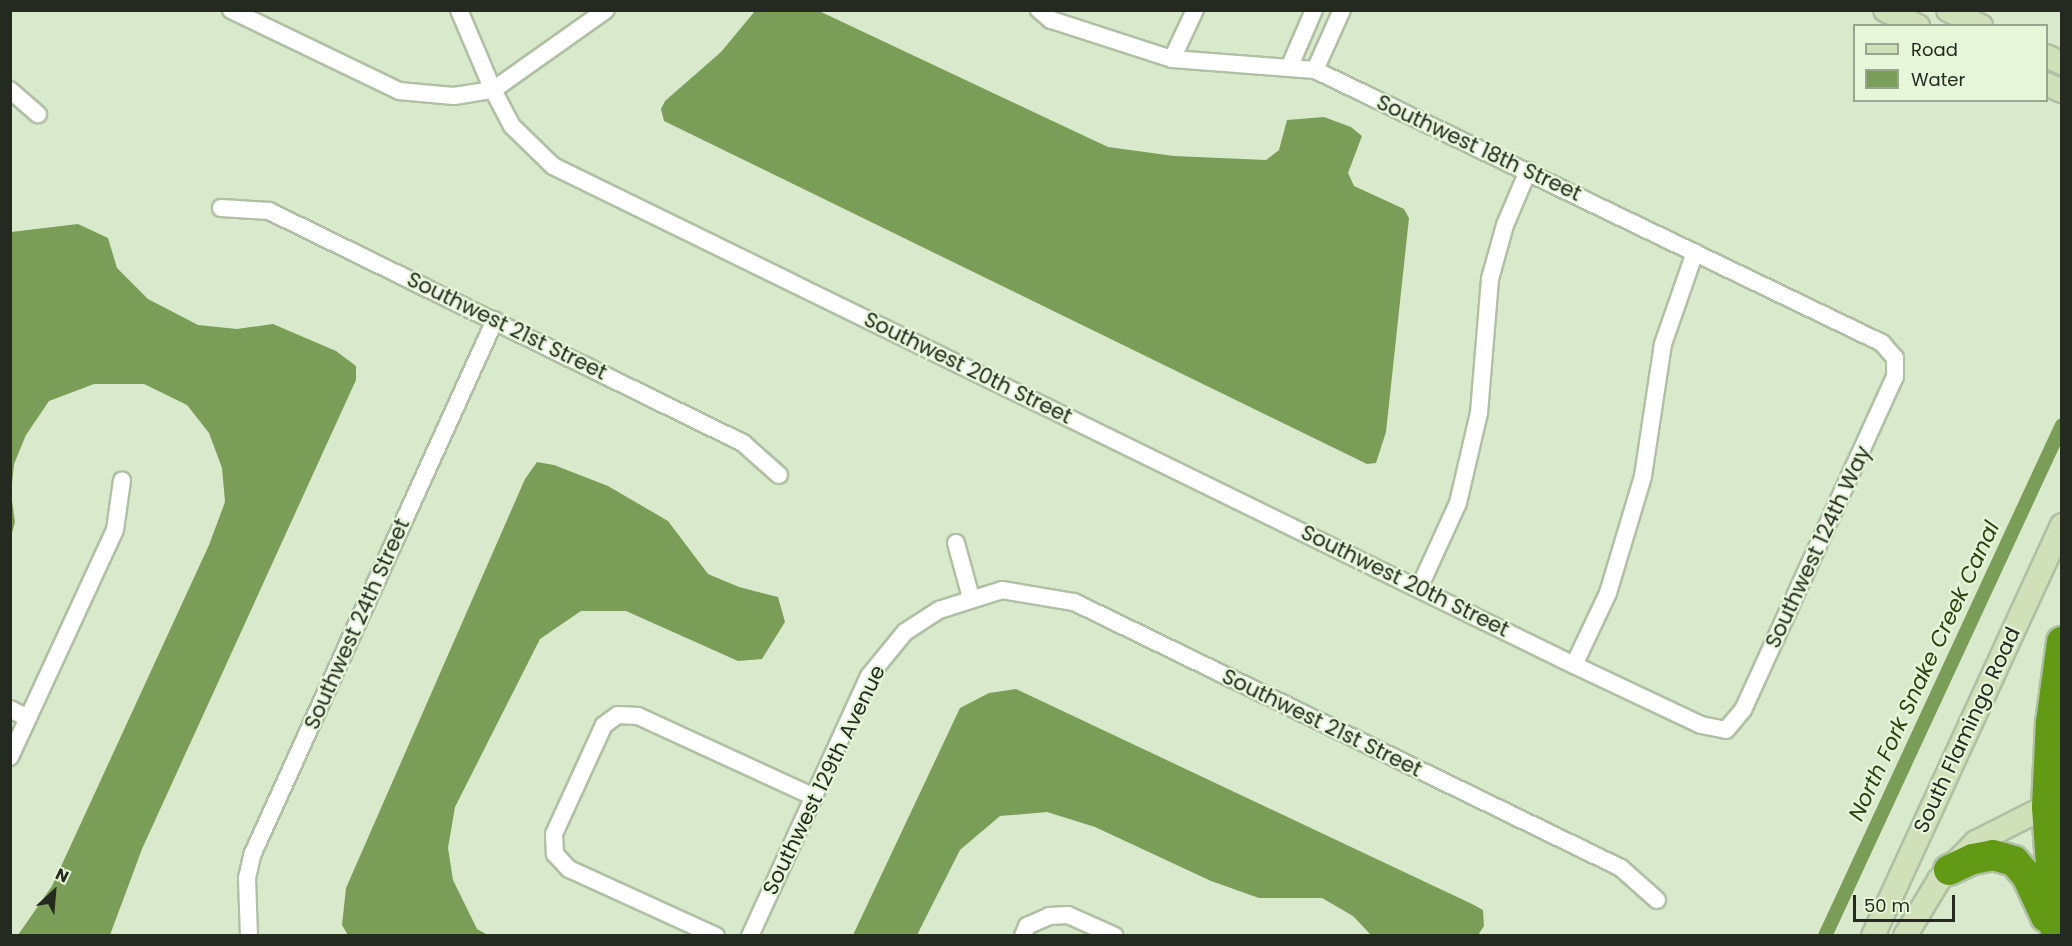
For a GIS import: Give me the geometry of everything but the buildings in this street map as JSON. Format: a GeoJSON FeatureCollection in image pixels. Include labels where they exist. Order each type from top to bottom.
{"type":"FeatureCollection","features":[{"type":"Feature","properties":{"kind":"highway"},"geometry":{"type":"LineString","coordinates":[[2056,935],[2051,723],[2061,642]]}},
{"type":"Feature","properties":{"kind":"highway"},"geometry":{"type":"LineString","coordinates":[[1948,870],[1973,859],[1993,855],[2014,861],[2027,876],[2056,935]]}},
{"type":"Feature","properties":{"kind":"main road"},"geometry":{"type":"LineString","coordinates":[[1885,10],[1914,24]]}},
{"type":"Feature","properties":{"kind":"main road"},"geometry":{"type":"LineString","coordinates":[[1948,10],[1977,24]]}},
{"type":"Feature","properties":{"kind":"main road","name":"South Flamingo Road"},"geometry":{"type":"LineString","coordinates":[[1873,936],[2061,525]]}},
{"type":"Feature","properties":{"kind":"main road"},"geometry":{"type":"LineString","coordinates":[[1905,936],[1948,870],[1976,842],[2054,803]]}},
{"type":"Feature","properties":{"kind":"street"},"geometry":{"type":"LineString","coordinates":[[231,10],[399,91],[454,96],[494,90],[606,10]]}},
{"type":"Feature","properties":{"kind":"street","name":"Southwest 20th Street"},"geometry":{"type":"LineString","coordinates":[[459,10],[512,126],[553,166],[1420,586],[1574,665],[1701,725],[1726,730]]}},
{"type":"Feature","properties":{"kind":"street","name":"Southwest 18th Street"},"geometry":{"type":"LineString","coordinates":[[1039,10],[1051,20],[1172,59],[1315,70],[1882,344],[1895,358]]}},
{"type":"Feature","properties":{"kind":"street"},"geometry":{"type":"LineString","coordinates":[[1172,59],[1195,10]]}},
{"type":"Feature","properties":{"kind":"street"},"geometry":{"type":"LineString","coordinates":[[1289,68],[1314,10]]}},
{"type":"Feature","properties":{"kind":"street"},"geometry":{"type":"LineString","coordinates":[[1315,70],[1342,10]]}},
{"type":"Feature","properties":{"kind":"street"},"geometry":{"type":"LineString","coordinates":[[10,90],[38,114]]}},
{"type":"Feature","properties":{"kind":"street"},"geometry":{"type":"LineString","coordinates":[[1420,586],[1458,504],[1479,413],[1490,279],[1505,225],[1528,171]]}},
{"type":"Feature","properties":{"kind":"street","name":"Southwest 21st Street"},"geometry":{"type":"LineString","coordinates":[[221,208],[269,211],[743,443],[779,475]]}},
{"type":"Feature","properties":{"kind":"street"},"geometry":{"type":"LineString","coordinates":[[1574,665],[1608,593],[1643,476],[1663,344],[1695,252]]}},
{"type":"Feature","properties":{"kind":"street","name":"Southwest 24th Street"},"geometry":{"type":"LineString","coordinates":[[249,936],[247,878],[253,853],[495,320]]}},
{"type":"Feature","properties":{"kind":"street","name":"Southwest 124th Way"},"geometry":{"type":"LineString","coordinates":[[1726,730],[1743,710],[1896,376],[1895,358]]}},
{"type":"Feature","properties":{"kind":"street"},"geometry":{"type":"LineString","coordinates":[[10,757],[115,530],[122,480]]}},
{"type":"Feature","properties":{"kind":"street"},"geometry":{"type":"LineString","coordinates":[[956,543],[971,598]]}},
{"type":"Feature","properties":{"kind":"street","name":"Southwest 21st Street"},"geometry":{"type":"LineString","coordinates":[[971,598],[1002,590],[1074,602],[1622,868],[1657,900]]}},
{"type":"Feature","properties":{"kind":"street","name":"Southwest 129th Avenue"},"geometry":{"type":"LineString","coordinates":[[750,936],[869,676],[905,632],[939,610],[971,598]]}},
{"type":"Feature","properties":{"kind":"street"},"geometry":{"type":"LineString","coordinates":[[10,709],[28,718]]}},
{"type":"Feature","properties":{"kind":"street"},"geometry":{"type":"LineString","coordinates":[[716,936],[568,869],[555,854],[554,834],[604,725],[618,715],[638,717],[814,797]]}},
{"type":"Feature","properties":{"kind":"street"},"geometry":{"type":"LineString","coordinates":[[1023,936],[1027,926],[1049,916],[1068,915],[1115,936]]}},
{"type":"Feature","properties":{"kind":"water"},"geometry":{"type":"Polygon","coordinates":[[[755,11],[819,11],[1108,147],[1174,156],[1266,160],[1279,150],[1287,120],[1324,117],[1351,127],[1362,136],[1348,173],[1354,186],[1404,209],[1409,218],[1386,432],[1376,463],[1367,464],[664,121],[661,109],[665,101],[721,52],[755,11]]]}},
{"type":"Feature","properties":{"kind":"water"},"geometry":{"type":"Polygon","coordinates":[[[78,224],[108,238],[117,268],[148,299],[198,325],[237,329],[273,324],[336,351],[356,366],[356,380],[142,849],[110,935],[18,935],[52,886],[209,545],[225,502],[222,468],[209,433],[187,405],[144,384],[94,384],[49,401],[26,435],[14,464],[11,494],[11,232],[78,224]]]}},
{"type":"Feature","properties":{"kind":"water"},"geometry":{"type":"Polygon","coordinates":[[[537,462],[554,465],[608,486],[668,521],[708,574],[739,587],[778,597],[785,622],[762,659],[738,661],[626,611],[581,611],[540,639],[455,807],[448,848],[453,880],[477,929],[488,935],[348,935],[342,925],[346,888],[525,479],[537,462]]]}},
{"type":"Feature","properties":{"kind":"water"},"geometry":{"type":"Polygon","coordinates":[[[11,494],[15,522],[11,537],[11,494]]]}},
{"type":"Feature","properties":{"kind":"water"},"geometry":{"type":"Polygon","coordinates":[[[1016,689],[1472,904],[1483,910],[1484,926],[1478,935],[1371,935],[1353,916],[1322,898],[1259,898],[1211,881],[1095,827],[1047,812],[1000,816],[960,850],[917,935],[853,935],[960,708],[989,693],[1016,689]]]}},
{"type":"Feature","properties":{"kind":"waterway","name":"North Fork Snake Creek Canal"},"geometry":{"type":"LineString","coordinates":[[1825,936],[2062,425]]}}]}
